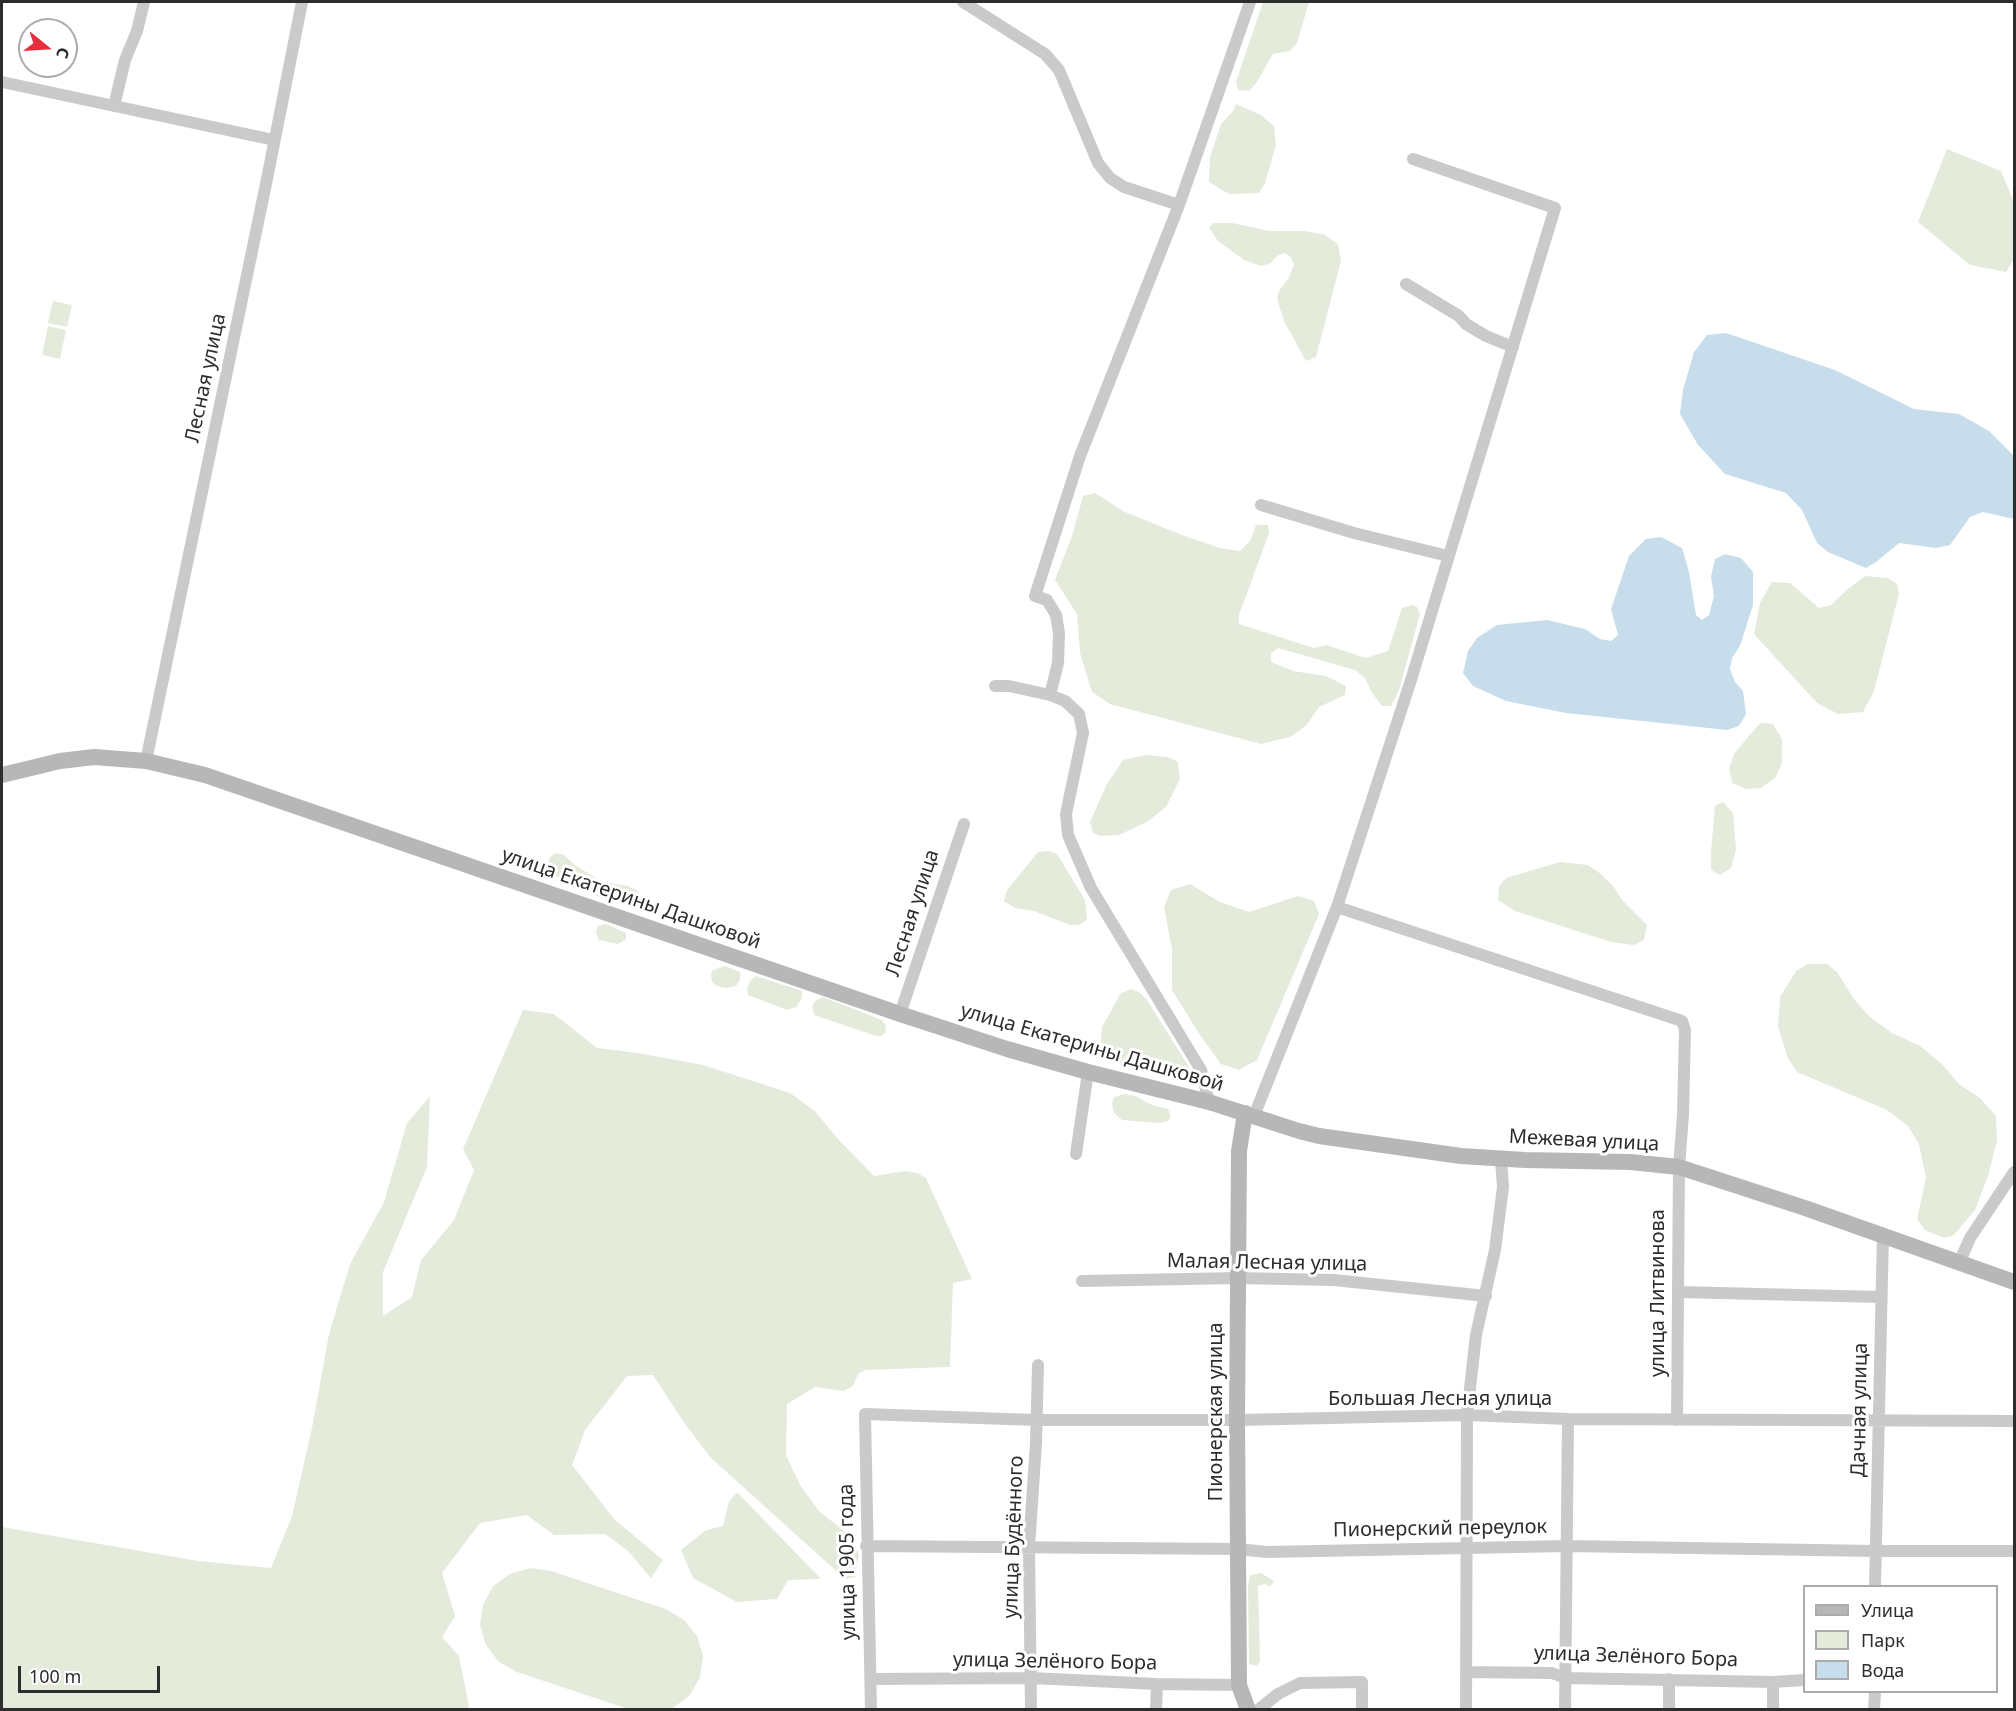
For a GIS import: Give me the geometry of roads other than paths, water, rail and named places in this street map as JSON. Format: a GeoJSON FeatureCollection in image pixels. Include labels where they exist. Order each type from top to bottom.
{"type":"FeatureCollection","features":[{"type":"Feature","properties":{"kind":"street"},"geometry":{"type":"LineString","coordinates":[[114,105],[144,2]]}},
{"type":"Feature","properties":{"kind":"street","name":"Лесная улица"},"geometry":{"type":"LineString","coordinates":[[146,761],[302,2]]}},
{"type":"Feature","properties":{"kind":"street"},"geometry":{"type":"LineString","coordinates":[[963,2],[1045,54],[1059,70],[1098,163],[1110,178],[1124,187],[1179,205]]}},
{"type":"Feature","properties":{"kind":"street"},"geometry":{"type":"LineString","coordinates":[[1050,695],[1058,663],[1059,633],[1056,615],[1047,600],[1035,596],[1080,456],[1179,205],[1250,2]]}},
{"type":"Feature","properties":{"kind":"street"},"geometry":{"type":"LineString","coordinates":[[2,82],[274,140]]}},
{"type":"Feature","properties":{"kind":"street"},"geometry":{"type":"LineString","coordinates":[[1249,1114],[1337,907],[1411,680],[1555,208],[1413,159]]}},
{"type":"Feature","properties":{"kind":"street"},"geometry":{"type":"LineString","coordinates":[[1406,284],[1459,316],[1466,324],[1486,336],[1513,347]]}},
{"type":"Feature","properties":{"kind":"street"},"geometry":{"type":"LineString","coordinates":[[1261,505],[1354,533],[1448,556]]}},
{"type":"Feature","properties":{"kind":"street"},"geometry":{"type":"LineString","coordinates":[[995,686],[1009,686],[1050,695],[1065,701],[1079,714],[1083,733],[1066,814],[1068,836],[1091,888],[1201,1070],[1209,1102]]}},
{"type":"Feature","properties":{"kind":"street","name":"улица Екатерины Дашковой"},"geometry":{"type":"LineString","coordinates":[[2,775],[60,761],[94,757],[146,761],[205,775],[1006,1049],[1249,1114]]}},
{"type":"Feature","properties":{"kind":"street","name":"Лесная улица"},"geometry":{"type":"LineString","coordinates":[[900,1014],[964,824]]}},
{"type":"Feature","properties":{"kind":"street","name":"улица Литвинова"},"geometry":{"type":"LineString","coordinates":[[1337,907],[1682,1021],[1685,1030],[1683,1115],[1678,1167],[1677,1420]]}},
{"type":"Feature","properties":{"kind":"street"},"geometry":{"type":"LineString","coordinates":[[1076,1154],[1088,1072]]}},
{"type":"Feature","properties":{"kind":"street","name":"Межевая улица"},"geometry":{"type":"LineString","coordinates":[[1249,1114],[1319,1136],[1461,1156],[1630,1162],[1678,1167],[1883,1234],[2014,1282]]}},
{"type":"Feature","properties":{"kind":"street","name":"Пионерская улица"},"geometry":{"type":"LineString","coordinates":[[1248,1710],[1239,1685],[1237,1278],[1239,1151],[1249,1114]]}},
{"type":"Feature","properties":{"kind":"street"},"geometry":{"type":"LineString","coordinates":[[1466,1710],[1467,1414],[1476,1335],[1486,1296],[1503,1187],[1502,1159]]}},
{"type":"Feature","properties":{"kind":"street"},"geometry":{"type":"LineString","coordinates":[[1959,1263],[1970,1238],[2014,1172]]}},
{"type":"Feature","properties":{"kind":"street","name":"Дачная улица"},"geometry":{"type":"LineString","coordinates":[[1875,1585],[1883,1234]]}},
{"type":"Feature","properties":{"kind":"street","name":"Малая Лесная улица"},"geometry":{"type":"LineString","coordinates":[[1082,1281],[1237,1278],[1334,1280],[1486,1296]]}},
{"type":"Feature","properties":{"kind":"street"},"geometry":{"type":"LineString","coordinates":[[1678,1292],[1881,1297]]}},
{"type":"Feature","properties":{"kind":"street","name":"улица Будённого"},"geometry":{"type":"LineString","coordinates":[[1031,1710],[1029,1548],[1038,1365]]}},
{"type":"Feature","properties":{"kind":"street","name":"Большая Лесная улица"},"geometry":{"type":"LineString","coordinates":[[865,1414],[1036,1420],[1237,1420],[1467,1414],[1568,1419],[2014,1421]]}},
{"type":"Feature","properties":{"kind":"street","name":"улица 1905 года"},"geometry":{"type":"LineString","coordinates":[[865,1414],[871,1710]]}},
{"type":"Feature","properties":{"kind":"street"},"geometry":{"type":"LineString","coordinates":[[1565,1710],[1568,1419]]}},
{"type":"Feature","properties":{"kind":"street","name":"Пионерский переулок"},"geometry":{"type":"LineString","coordinates":[[866,1546],[1237,1549],[1267,1552],[1567,1546],[2014,1551]]}},
{"type":"Feature","properties":{"kind":"street","name":"улица Зелёного Бора"},"geometry":{"type":"LineString","coordinates":[[1466,1672],[1552,1673],[1565,1678],[1669,1678],[1773,1682],[1803,1680]]}},
{"type":"Feature","properties":{"kind":"street","name":"улица Зелёного Бора"},"geometry":{"type":"LineString","coordinates":[[871,1679],[1031,1678],[1239,1685]]}},
{"type":"Feature","properties":{"kind":"street"},"geometry":{"type":"LineString","coordinates":[[1669,1678],[1669,1710]]}},
{"type":"Feature","properties":{"kind":"street"},"geometry":{"type":"LineString","coordinates":[[1258,1710],[1278,1694],[1300,1683],[1362,1682],[1362,1710]]}},
{"type":"Feature","properties":{"kind":"street"},"geometry":{"type":"LineString","coordinates":[[1773,1682],[1773,1710]]}},
{"type":"Feature","properties":{"kind":"street"},"geometry":{"type":"LineString","coordinates":[[1156,1710],[1157,1684]]}},
{"type":"Feature","properties":{"kind":"street"},"geometry":{"type":"LineString","coordinates":[[1874,1710],[1875,1693]]}},
{"type":"Feature","properties":{"kind":"water"},"geometry":{"type":"Polygon","coordinates":[[[1726,333],[1835,370],[1914,409],[1959,414],[1989,431],[2014,456],[2014,519],[1983,512],[1970,517],[1950,545],[1936,548],[1899,543],[1866,568],[1828,552],[1817,543],[1802,510],[1786,493],[1725,474],[1698,445],[1680,414],[1683,390],[1694,352],[1707,335],[1726,333]]]}},
{"type":"Feature","properties":{"kind":"water"},"geometry":{"type":"Polygon","coordinates":[[[1661,537],[1682,548],[1689,572],[1696,615],[1702,620],[1709,615],[1714,596],[1711,577],[1715,559],[1725,554],[1741,558],[1753,572],[1753,605],[1740,646],[1732,658],[1730,669],[1735,682],[1743,691],[1746,714],[1739,726],[1727,730],[1566,713],[1506,701],[1473,686],[1463,673],[1468,651],[1477,638],[1497,625],[1547,620],[1585,629],[1600,639],[1611,641],[1618,635],[1611,609],[1629,556],[1646,539],[1661,537]]]}}]}
